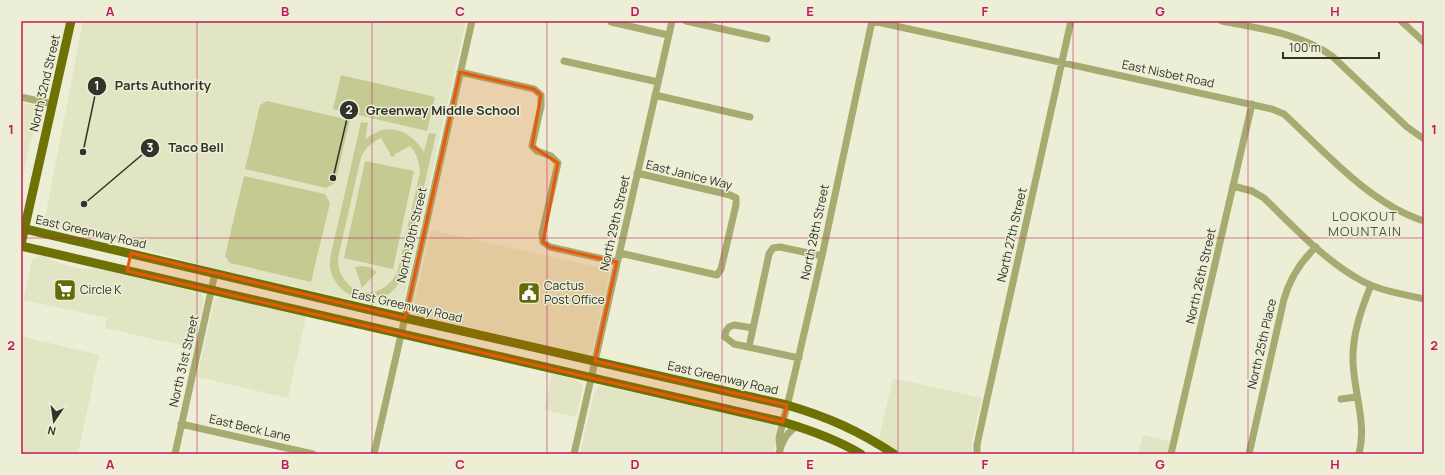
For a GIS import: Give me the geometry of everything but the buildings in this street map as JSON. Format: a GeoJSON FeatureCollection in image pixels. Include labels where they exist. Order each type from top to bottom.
{"type":"FeatureCollection","features":[{"type":"Feature","properties":{"kind":"main road","name":"North 32nd Street"},"geometry":{"type":"LineString","coordinates":[[21,245],[23,229],[71,21]]}},
{"type":"Feature","properties":{"kind":"main road","name":"East Greenway Road"},"geometry":{"type":"LineString","coordinates":[[23,229],[404,318],[788,405],[830,419],[856,431],[881,450],[894,454]]}},
{"type":"Feature","properties":{"kind":"main road"},"geometry":{"type":"LineString","coordinates":[[21,245],[783,422],[819,433],[861,454]]}},
{"type":"Feature","properties":{"kind":"main road"},"geometry":{"type":"LineString","coordinates":[[127,270],[130,253]]}},
{"type":"Feature","properties":{"kind":"main road"},"geometry":{"type":"LineString","coordinates":[[712,405],[718,389]]}},
{"type":"Feature","properties":{"kind":"street","name":"North 30th Street"},"geometry":{"type":"LineString","coordinates":[[374,454],[472,21]]}},
{"type":"Feature","properties":{"kind":"street","name":"North 29th Street"},"geometry":{"type":"LineString","coordinates":[[574,454],[672,21]]}},
{"type":"Feature","properties":{"kind":"street"},"geometry":{"type":"LineString","coordinates":[[686,21],[767,39]]}},
{"type":"Feature","properties":{"kind":"street","name":"East Nisbet Road"},"geometry":{"type":"LineString","coordinates":[[872,21],[1272,109],[1284,114],[1364,188],[1389,206],[1424,221]]}},
{"type":"Feature","properties":{"kind":"street","name":"North 28th Street"},"geometry":{"type":"LineString","coordinates":[[779,451],[778,440],[788,405],[822,256],[872,21]]}},
{"type":"Feature","properties":{"kind":"street","name":"North 27th Street"},"geometry":{"type":"LineString","coordinates":[[977,454],[977,445],[983,417],[1071,21]]}},
{"type":"Feature","properties":{"kind":"street"},"geometry":{"type":"LineString","coordinates":[[1222,21],[1296,37],[1321,49],[1332,56],[1411,130],[1424,139]]}},
{"type":"Feature","properties":{"kind":"street"},"geometry":{"type":"LineString","coordinates":[[1401,21],[1424,42]]}},
{"type":"Feature","properties":{"kind":"street"},"geometry":{"type":"LineString","coordinates":[[611,22],[668,35]]}},
{"type":"Feature","properties":{"kind":"street"},"geometry":{"type":"LineString","coordinates":[[564,61],[658,82]]}},
{"type":"Feature","properties":{"kind":"street"},"geometry":{"type":"LineString","coordinates":[[460,72],[534,89],[541,95],[541,106],[532,146],[537,151],[551,156],[558,163],[542,234],[542,242],[550,247],[618,262]]}},
{"type":"Feature","properties":{"kind":"street"},"geometry":{"type":"LineString","coordinates":[[655,95],[750,117]]}},
{"type":"Feature","properties":{"kind":"street"},"geometry":{"type":"LineString","coordinates":[[21,97],[52,104]]}},
{"type":"Feature","properties":{"kind":"street","name":"North 26th Street"},"geometry":{"type":"LineString","coordinates":[[1171,454],[1252,104]]}},
{"type":"Feature","properties":{"kind":"street","name":"East Janice Way"},"geometry":{"type":"LineString","coordinates":[[620,253],[717,275],[721,269],[736,205],[736,198],[730,195],[638,173]]}},
{"type":"Feature","properties":{"kind":"street"},"geometry":{"type":"LineString","coordinates":[[1233,186],[1252,191],[1264,198],[1316,247],[1347,272],[1371,285],[1392,292],[1424,299]]}},
{"type":"Feature","properties":{"kind":"street"},"geometry":{"type":"LineString","coordinates":[[749,347],[769,254],[773,248],[780,247],[822,256]]}},
{"type":"Feature","properties":{"kind":"street","name":"North 25th Place"},"geometry":{"type":"LineString","coordinates":[[1249,454],[1287,288],[1296,270],[1316,247]]}},
{"type":"Feature","properties":{"kind":"street","name":"North 31st Street"},"geometry":{"type":"LineString","coordinates":[[175,454],[215,273]]}},
{"type":"Feature","properties":{"kind":"street"},"geometry":{"type":"LineString","coordinates":[[1359,454],[1362,430],[1353,362],[1354,341],[1360,311],[1371,285]]}},
{"type":"Feature","properties":{"kind":"street"},"geometry":{"type":"LineString","coordinates":[[753,328],[734,325],[729,327],[726,331],[725,337],[734,344],[799,358]]}},
{"type":"Feature","properties":{"kind":"street"},"geometry":{"type":"LineString","coordinates":[[1341,400],[1357,397]]}},
{"type":"Feature","properties":{"kind":"street","name":"East Beck Lane"},"geometry":{"type":"LineString","coordinates":[[181,424],[313,454]]}},
{"type":"Feature","properties":{"kind":"street","name":"North 28th Street"},"geometry":{"type":"LineString","coordinates":[[779,451],[790,431],[798,426]]}},
{"type":"Feature","properties":{"kind":"highlighted area"},"geometry":{"type":"Polygon","coordinates":[[[460,72],[534,89],[541,95],[532,146],[558,163],[543,242],[550,247],[617,262],[595,361],[787,405],[783,422],[127,271],[131,253],[405,318],[460,72]]]}},
{"type":"Feature","properties":{"kind":"shaded area"},"geometry":{"type":"Polygon","coordinates":[[[83,21],[466,21],[403,304],[401,307],[395,309],[216,269],[44,223],[83,21]]]}},
{"type":"Feature","properties":{"kind":"shaded area"},"geometry":{"type":"Polygon","coordinates":[[[21,102],[35,106],[38,112],[21,183],[21,102]]]}},
{"type":"Feature","properties":{"kind":"shaded area"},"geometry":{"type":"Polygon","coordinates":[[[431,230],[610,270],[592,351],[586,354],[416,315],[413,310],[431,230]]]}},
{"type":"Feature","properties":{"kind":"shaded area"},"geometry":{"type":"Polygon","coordinates":[[[42,256],[62,264],[83,269],[94,268],[201,293],[204,300],[193,348],[105,328],[107,318],[23,300],[32,261],[36,257],[42,256]]]}},
{"type":"Feature","properties":{"kind":"shaded area"},"geometry":{"type":"Polygon","coordinates":[[[220,297],[306,317],[288,398],[197,377],[214,303],[215,300],[220,297]]]}},
{"type":"Feature","properties":{"kind":"shaded area"},"geometry":{"type":"Polygon","coordinates":[[[21,336],[99,355],[78,454],[21,454],[21,336]]]}},
{"type":"Feature","properties":{"kind":"shaded area"},"geometry":{"type":"Polygon","coordinates":[[[552,374],[577,380],[582,385],[583,388],[576,417],[544,410],[552,374]]]}},
{"type":"Feature","properties":{"kind":"shaded area"},"geometry":{"type":"Polygon","coordinates":[[[893,378],[982,398],[972,440],[972,454],[902,454],[879,438],[893,378]]]}},
{"type":"Feature","properties":{"kind":"shaded area"},"geometry":{"type":"Polygon","coordinates":[[[600,386],[772,424],[778,431],[774,454],[580,454],[594,393],[600,386]]]}},
{"type":"Feature","properties":{"kind":"shaded area"},"geometry":{"type":"Polygon","coordinates":[[[1143,435],[1170,441],[1167,454],[1138,454],[1143,435]]]}},
{"type":"Feature","properties":{"kind":"green space"},"geometry":{"type":"Polygon","coordinates":[[[341,75],[435,97],[427,131],[333,109],[341,75]]]}},
{"type":"Feature","properties":{"kind":"green space"},"geometry":{"type":"Polygon","coordinates":[[[267,101],[350,120],[335,183],[326,188],[245,169],[260,105],[267,101]]]}},
{"type":"Feature","properties":{"kind":"green space"},"geometry":{"type":"Polygon","coordinates":[[[361,122],[368,123],[365,139],[382,130],[389,129],[401,131],[412,137],[424,152],[429,133],[436,134],[404,273],[395,288],[387,295],[370,300],[354,297],[346,293],[335,280],[331,272],[331,254],[361,122]],[[381,138],[369,146],[361,157],[338,258],[340,271],[345,281],[353,288],[362,292],[372,292],[382,289],[391,281],[398,270],[420,172],[417,158],[410,146],[395,154],[394,157],[390,156],[390,153],[381,138]]]}},
{"type":"Feature","properties":{"kind":"green space"},"geometry":{"type":"Polygon","coordinates":[[[365,161],[414,171],[393,269],[344,258],[365,161]]]}},
{"type":"Feature","properties":{"kind":"green space"},"geometry":{"type":"Polygon","coordinates":[[[244,176],[325,194],[330,203],[311,282],[230,263],[225,256],[244,176]]]}},
{"type":"Feature","properties":{"kind":"green space"},"geometry":{"type":"Polygon","coordinates":[[[355,267],[369,267],[377,272],[362,288],[355,267]]]}},
{"type":"Feature","properties":{"kind":"place","name":"Parts Authority"},"geometry":{"type":"Point","coordinates":[83,152]}},
{"type":"Feature","properties":{"kind":"place","name":"Greenway Middle School"},"geometry":{"type":"Point","coordinates":[333,178]}},
{"type":"Feature","properties":{"kind":"place","name":"Taco Bell"},"geometry":{"type":"Point","coordinates":[84,204]}},
{"type":"Feature","properties":{"kind":"place","name":"Circle K"},"geometry":{"type":"Point","coordinates":[65,290]}},
{"type":"Feature","properties":{"kind":"place","name":"Cactus Post Office"},"geometry":{"type":"Point","coordinates":[529,293]}},
{"type":"Feature","properties":{"kind":"district","name":"LOOKOUT MOUNTAIN"},"geometry":{"type":"Point","coordinates":[1365,224]}}]}
